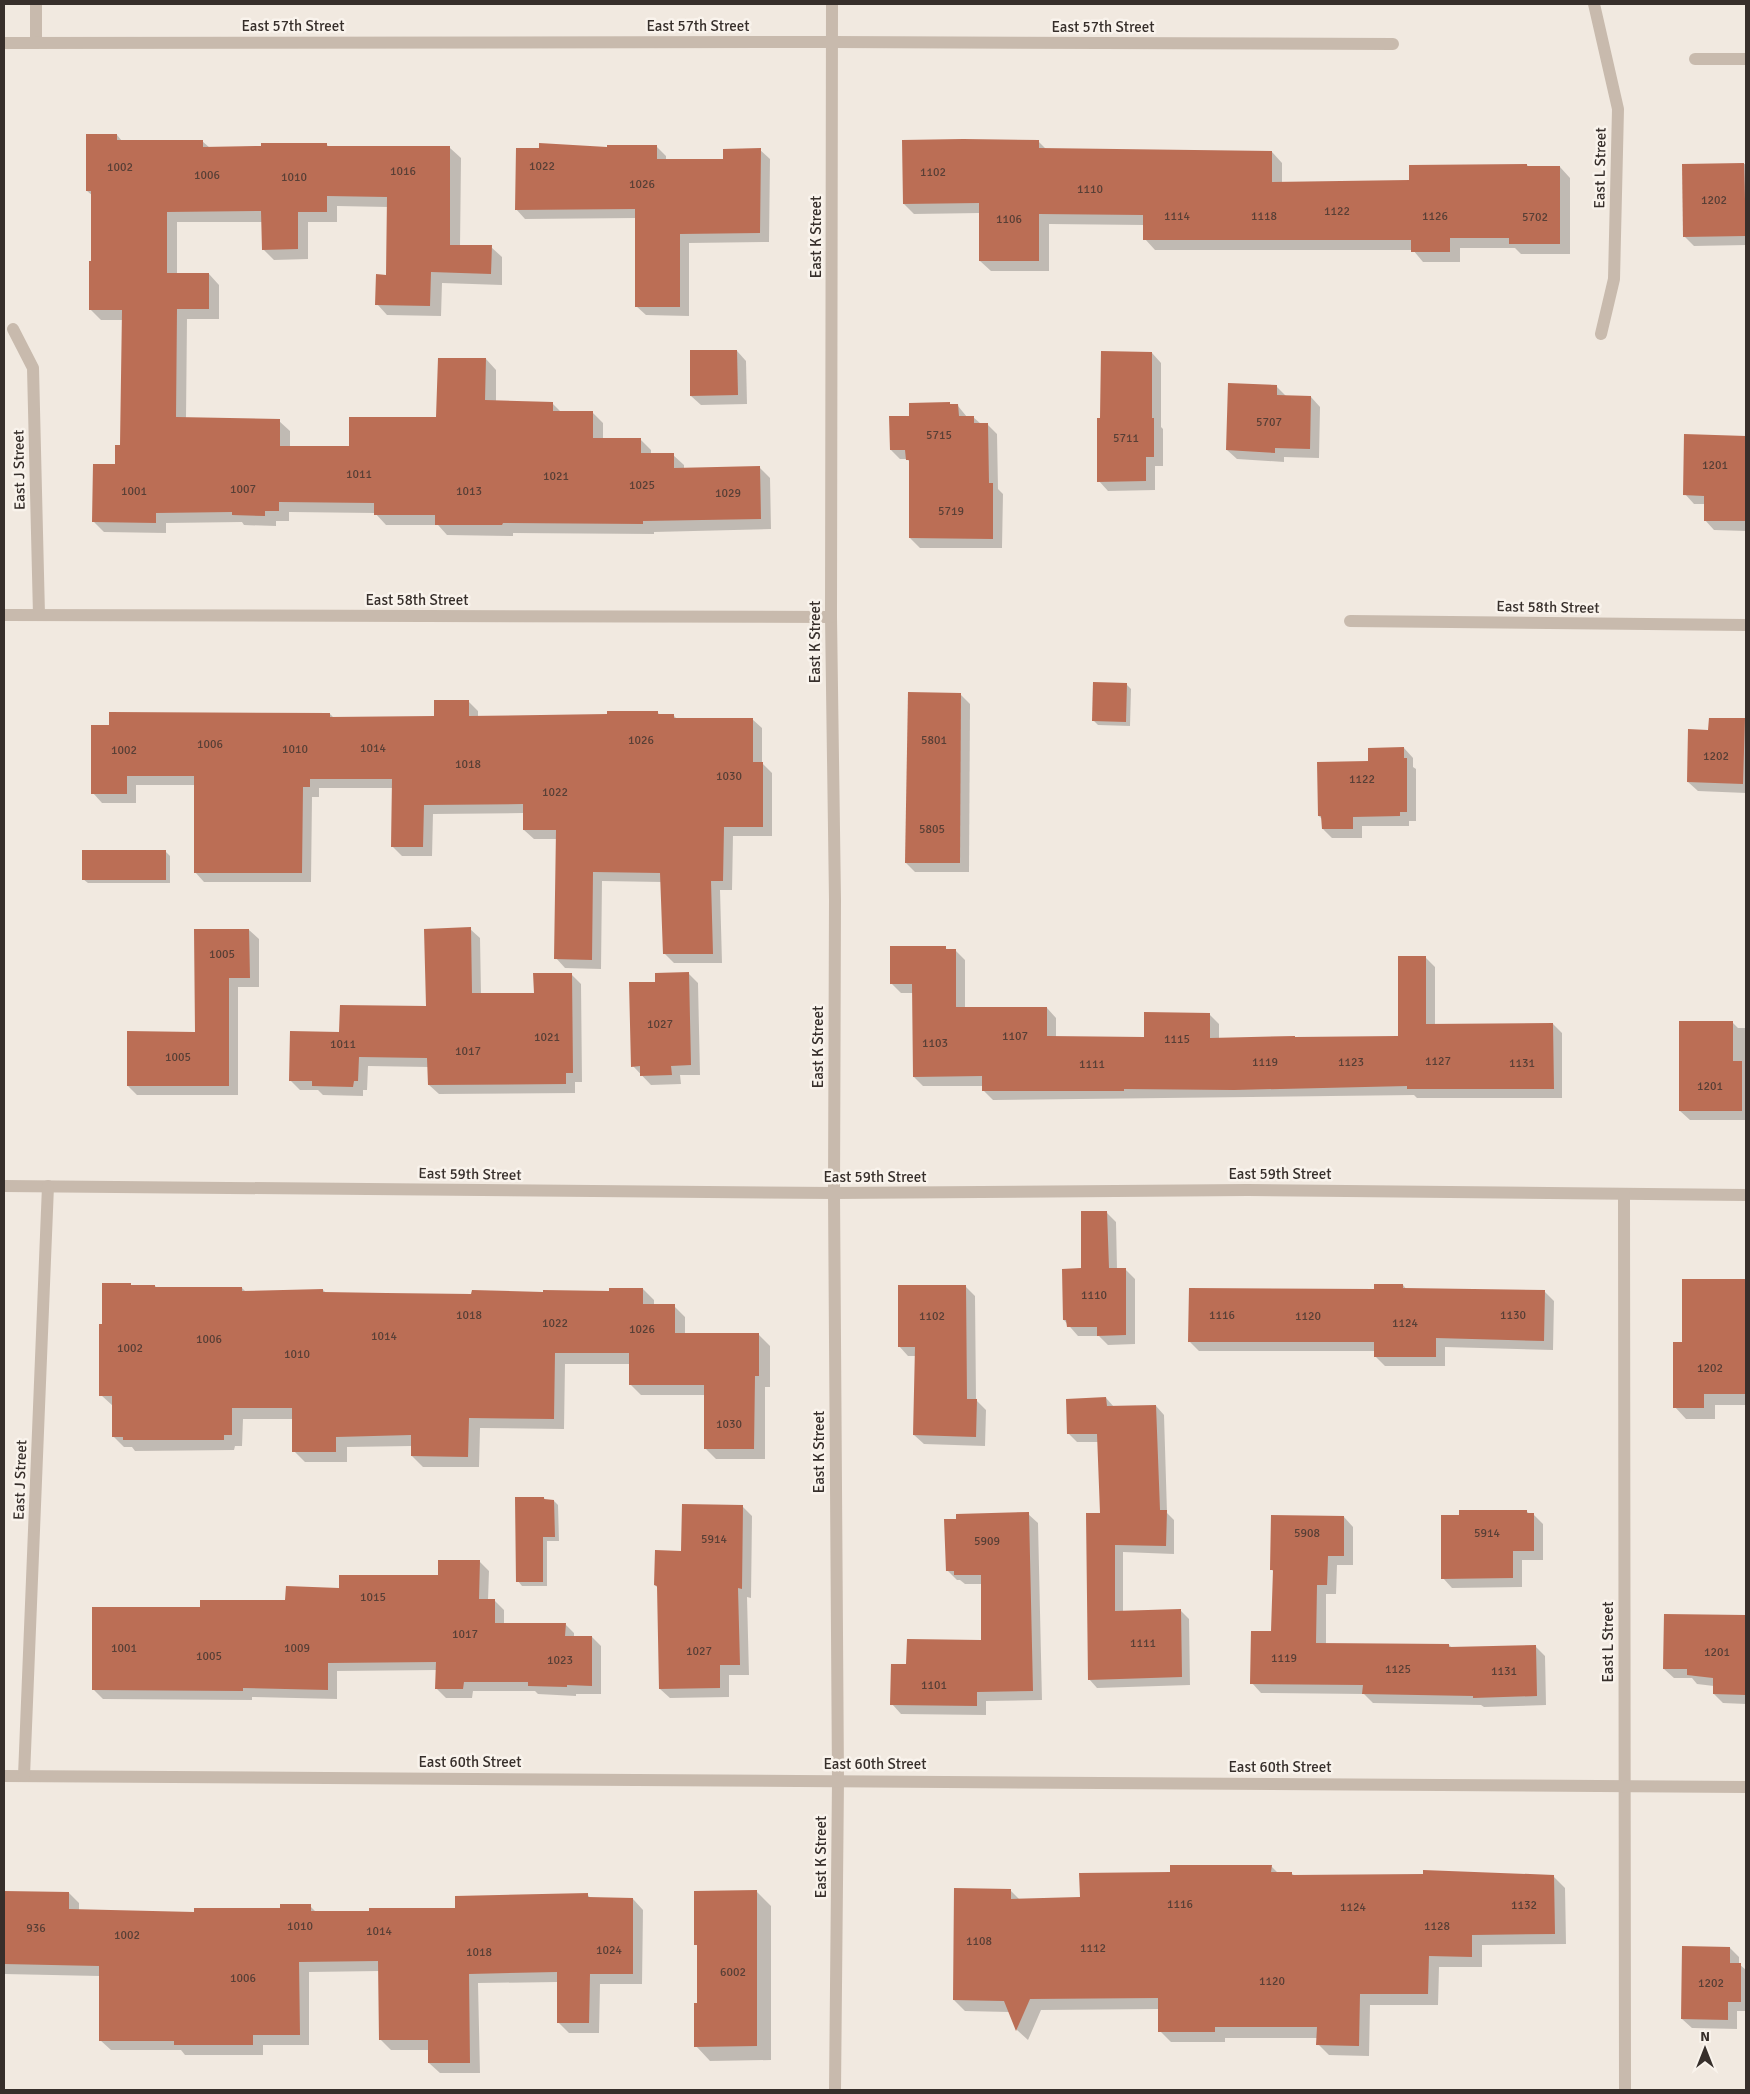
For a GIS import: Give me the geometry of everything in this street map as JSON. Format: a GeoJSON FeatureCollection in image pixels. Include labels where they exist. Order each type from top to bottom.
{"type":"FeatureCollection","features":[{"type":"Feature","properties":{"kind":"street"},"geometry":{"type":"LineString","coordinates":[[36,4],[36,43]]}},
{"type":"Feature","properties":{"kind":"street","name":"East K Street"},"geometry":{"type":"LineString","coordinates":[[832,4],[831,617],[838,1780],[835,2090]]}},
{"type":"Feature","properties":{"kind":"street","name":"East L Street"},"geometry":{"type":"LineString","coordinates":[[1594,4],[1618,109],[1614,279],[1601,334]]}},
{"type":"Feature","properties":{"kind":"street","name":"East 57th Street"},"geometry":{"type":"LineString","coordinates":[[4,43],[832,42],[1392,44]]}},
{"type":"Feature","properties":{"kind":"street"},"geometry":{"type":"LineString","coordinates":[[1695,59],[1746,59]]}},
{"type":"Feature","properties":{"kind":"street","name":"East J Street"},"geometry":{"type":"LineString","coordinates":[[13,329],[32,368],[39,615]]}},
{"type":"Feature","properties":{"kind":"street","name":"East 58th Street"},"geometry":{"type":"LineString","coordinates":[[4,615],[831,617]]}},
{"type":"Feature","properties":{"kind":"street","name":"East 58th Street"},"geometry":{"type":"LineString","coordinates":[[1350,621],[1746,625]]}},
{"type":"Feature","properties":{"kind":"street","name":"East 59th Street"},"geometry":{"type":"LineString","coordinates":[[4,1186],[834,1193],[1248,1190],[1746,1195]]}},
{"type":"Feature","properties":{"kind":"street","name":"East J Street"},"geometry":{"type":"LineString","coordinates":[[24,1776],[48,1186]]}},
{"type":"Feature","properties":{"kind":"street","name":"East L Street"},"geometry":{"type":"LineString","coordinates":[[1624,1194],[1625,2090]]}},
{"type":"Feature","properties":{"kind":"street","name":"East 60th Street"},"geometry":{"type":"LineString","coordinates":[[4,1776],[1746,1787]]}},
{"type":"Feature","properties":{"kind":"building"},"geometry":{"type":"Polygon","coordinates":[[[86,134],[117,134],[117,140],[203,140],[203,147],[261,146],[261,143],[327,143],[327,146],[450,146],[450,245],[492,245],[491,274],[431,272],[430,306],[375,305],[376,274],[386,275],[387,197],[327,196],[327,212],[298,212],[298,249],[262,250],[261,211],[167,212],[167,273],[209,273],[209,309],[177,309],[176,417],[280,419],[280,446],[349,446],[349,417],[436,417],[438,358],[486,358],[485,400],[553,402],[553,411],[593,411],[593,438],[641,438],[641,453],[674,453],[674,468],[760,466],[761,519],[643,521],[643,524],[503,523],[502,525],[435,525],[435,515],[374,515],[374,503],[279,502],[279,511],[265,511],[265,516],[232,515],[232,512],[156,513],[156,523],[92,522],[93,464],[115,464],[115,445],[120,445],[122,310],[89,310],[91,191],[86,191],[86,134]]]}},
{"type":"Feature","properties":{"kind":"building"},"geometry":{"type":"Polygon","coordinates":[[[902,140],[1039,140],[1039,148],[1272,151],[1272,182],[1409,180],[1409,165],[1527,164],[1527,166],[1560,166],[1560,244],[1509,244],[1509,238],[1450,238],[1450,252],[1411,252],[1411,240],[1143,240],[1143,215],[1039,214],[1039,261],[979,261],[979,203],[903,204],[902,140]]]}},
{"type":"Feature","properties":{"kind":"building"},"geometry":{"type":"Polygon","coordinates":[[[539,143],[607,147],[607,145],[657,145],[657,159],[723,159],[723,149],[761,148],[760,233],[680,234],[680,307],[635,307],[635,209],[515,210],[516,148],[539,148],[539,143]]]}},
{"type":"Feature","properties":{"kind":"building"},"geometry":{"type":"Polygon","coordinates":[[[1744,163],[1746,236],[1683,237],[1682,164],[1744,163]]]}},
{"type":"Feature","properties":{"kind":"building"},"geometry":{"type":"Polygon","coordinates":[[[690,350],[737,350],[738,395],[690,396],[690,350]]]}},
{"type":"Feature","properties":{"kind":"building"},"geometry":{"type":"Polygon","coordinates":[[[1101,351],[1152,352],[1154,457],[1146,457],[1146,481],[1097,482],[1097,418],[1100,418],[1101,351]]]}},
{"type":"Feature","properties":{"kind":"building"},"geometry":{"type":"Polygon","coordinates":[[[1228,383],[1277,385],[1277,395],[1311,396],[1310,449],[1275,448],[1275,453],[1226,450],[1228,383]]]}},
{"type":"Feature","properties":{"kind":"building"},"geometry":{"type":"Polygon","coordinates":[[[950,402],[950,404],[958,404],[959,416],[974,416],[974,423],[988,423],[989,483],[993,483],[993,539],[909,538],[909,460],[906,460],[905,450],[890,450],[889,416],[909,416],[909,403],[950,402]]]}},
{"type":"Feature","properties":{"kind":"building"},"geometry":{"type":"Polygon","coordinates":[[[1684,434],[1746,436],[1746,521],[1704,521],[1704,496],[1683,495],[1684,434]]]}},
{"type":"Feature","properties":{"kind":"building"},"geometry":{"type":"Polygon","coordinates":[[[1093,682],[1127,683],[1126,722],[1092,721],[1093,682]]]}},
{"type":"Feature","properties":{"kind":"building"},"geometry":{"type":"Polygon","coordinates":[[[908,692],[961,693],[960,863],[905,863],[908,692]]]}},
{"type":"Feature","properties":{"kind":"building"},"geometry":{"type":"Polygon","coordinates":[[[434,700],[469,700],[469,716],[607,714],[607,711],[658,711],[658,714],[674,714],[674,718],[753,718],[753,762],[763,762],[763,827],[724,827],[723,881],[711,881],[713,954],[663,954],[660,873],[593,872],[592,960],[554,959],[556,830],[523,830],[523,804],[424,805],[423,847],[391,847],[392,779],[310,779],[310,787],[303,787],[302,873],[194,873],[194,776],[127,776],[127,794],[91,794],[91,725],[109,725],[109,712],[330,713],[330,717],[434,716],[434,700]]]}},
{"type":"Feature","properties":{"kind":"building"},"geometry":{"type":"Polygon","coordinates":[[[1709,718],[1745,718],[1743,784],[1687,782],[1688,729],[1708,730],[1709,718]]]}},
{"type":"Feature","properties":{"kind":"building"},"geometry":{"type":"Polygon","coordinates":[[[1404,747],[1404,758],[1407,758],[1407,812],[1400,812],[1400,816],[1353,817],[1353,829],[1322,829],[1321,816],[1318,816],[1317,762],[1368,761],[1368,748],[1404,747]]]}},
{"type":"Feature","properties":{"kind":"building"},"geometry":{"type":"Polygon","coordinates":[[[82,850],[166,850],[166,880],[82,880],[82,850]]]}},
{"type":"Feature","properties":{"kind":"building"},"geometry":{"type":"Polygon","coordinates":[[[471,927],[472,993],[534,993],[533,973],[572,973],[573,1073],[566,1073],[566,1084],[428,1085],[427,1058],[359,1057],[358,1081],[354,1081],[353,1087],[312,1086],[312,1081],[289,1081],[290,1031],[339,1032],[340,1005],[426,1006],[424,929],[471,927]]]}},
{"type":"Feature","properties":{"kind":"building"},"geometry":{"type":"Polygon","coordinates":[[[194,929],[249,929],[250,978],[229,978],[229,1086],[127,1086],[127,1031],[195,1032],[194,929]]]}},
{"type":"Feature","properties":{"kind":"building"},"geometry":{"type":"Polygon","coordinates":[[[890,946],[946,946],[946,949],[956,949],[956,1007],[1047,1007],[1047,1036],[1144,1037],[1144,1012],[1210,1013],[1210,1038],[1398,1036],[1398,956],[1426,956],[1426,1024],[1553,1023],[1554,1089],[1407,1089],[1407,1086],[1234,1090],[982,1091],[982,1076],[913,1077],[912,984],[890,984],[890,946]]]}},
{"type":"Feature","properties":{"kind":"building"},"geometry":{"type":"Polygon","coordinates":[[[689,972],[691,1065],[671,1066],[672,1075],[640,1076],[640,1066],[631,1067],[629,982],[655,982],[655,973],[689,972]]]}},
{"type":"Feature","properties":{"kind":"building"},"geometry":{"type":"Polygon","coordinates":[[[1679,1021],[1733,1021],[1733,1061],[1742,1061],[1742,1111],[1679,1111],[1679,1021]]]}},
{"type":"Feature","properties":{"kind":"building"},"geometry":{"type":"Polygon","coordinates":[[[1081,1211],[1107,1211],[1109,1268],[1126,1268],[1126,1335],[1097,1336],[1097,1327],[1067,1327],[1066,1320],[1063,1320],[1062,1269],[1081,1268],[1081,1211]]]}},
{"type":"Feature","properties":{"kind":"building"},"geometry":{"type":"Polygon","coordinates":[[[1682,1279],[1746,1279],[1746,1394],[1704,1394],[1704,1408],[1673,1408],[1673,1342],[1682,1342],[1682,1279]]]}},
{"type":"Feature","properties":{"kind":"building"},"geometry":{"type":"Polygon","coordinates":[[[102,1283],[131,1283],[131,1285],[155,1285],[155,1287],[242,1287],[242,1291],[323,1289],[323,1292],[471,1294],[472,1290],[543,1292],[543,1290],[609,1291],[609,1288],[643,1288],[643,1304],[675,1304],[675,1333],[759,1333],[759,1376],[755,1376],[754,1449],[704,1449],[704,1385],[629,1385],[629,1353],[555,1353],[554,1419],[469,1418],[468,1457],[411,1456],[411,1435],[336,1437],[336,1452],[292,1452],[292,1408],[232,1408],[232,1435],[224,1435],[224,1440],[123,1440],[123,1437],[112,1437],[112,1396],[99,1396],[99,1324],[102,1324],[102,1283]]]}},
{"type":"Feature","properties":{"kind":"building"},"geometry":{"type":"Polygon","coordinates":[[[1374,1284],[1403,1284],[1403,1288],[1545,1290],[1544,1341],[1436,1338],[1436,1357],[1374,1357],[1374,1342],[1188,1342],[1189,1288],[1374,1289],[1374,1284]]]}},
{"type":"Feature","properties":{"kind":"building"},"geometry":{"type":"Polygon","coordinates":[[[898,1285],[966,1285],[967,1399],[977,1399],[976,1437],[913,1435],[915,1347],[898,1347],[898,1285]]]}},
{"type":"Feature","properties":{"kind":"building"},"geometry":{"type":"Polygon","coordinates":[[[1106,1397],[1107,1406],[1156,1405],[1160,1510],[1167,1510],[1166,1546],[1115,1545],[1115,1611],[1181,1609],[1182,1677],[1088,1680],[1086,1513],[1100,1513],[1097,1434],[1067,1434],[1066,1399],[1106,1397]]]}},
{"type":"Feature","properties":{"kind":"building"},"geometry":{"type":"Polygon","coordinates":[[[515,1497],[544,1497],[544,1499],[554,1500],[555,1537],[543,1537],[543,1582],[516,1582],[515,1497]]]}},
{"type":"Feature","properties":{"kind":"building"},"geometry":{"type":"Polygon","coordinates":[[[682,1504],[743,1505],[742,1589],[738,1588],[740,1665],[720,1665],[720,1688],[659,1689],[657,1586],[654,1585],[655,1550],[681,1551],[682,1504]]]}},
{"type":"Feature","properties":{"kind":"building"},"geometry":{"type":"Polygon","coordinates":[[[1459,1510],[1527,1510],[1527,1513],[1534,1513],[1534,1551],[1513,1551],[1513,1578],[1441,1579],[1441,1515],[1459,1515],[1459,1510]]]}},
{"type":"Feature","properties":{"kind":"building"},"geometry":{"type":"Polygon","coordinates":[[[1029,1512],[1033,1691],[977,1692],[977,1706],[890,1705],[891,1664],[906,1664],[907,1639],[981,1640],[981,1575],[954,1575],[954,1571],[946,1571],[944,1519],[956,1519],[956,1514],[1029,1512]]]}},
{"type":"Feature","properties":{"kind":"building"},"geometry":{"type":"Polygon","coordinates":[[[1271,1515],[1344,1516],[1344,1556],[1328,1556],[1327,1585],[1317,1585],[1316,1643],[1449,1644],[1449,1647],[1536,1645],[1537,1696],[1473,1698],[1473,1696],[1362,1694],[1363,1685],[1250,1684],[1251,1631],[1271,1631],[1273,1570],[1270,1570],[1271,1515]]]}},
{"type":"Feature","properties":{"kind":"building"},"geometry":{"type":"Polygon","coordinates":[[[438,1560],[480,1560],[479,1599],[495,1599],[495,1623],[566,1623],[565,1636],[592,1636],[592,1686],[528,1686],[528,1682],[464,1682],[463,1689],[435,1689],[436,1662],[328,1663],[328,1690],[243,1688],[243,1691],[92,1690],[92,1607],[200,1607],[200,1600],[285,1600],[286,1586],[339,1588],[339,1575],[438,1575],[438,1560]]]}},
{"type":"Feature","properties":{"kind":"building"},"geometry":{"type":"Polygon","coordinates":[[[1664,1614],[1746,1615],[1746,1695],[1713,1694],[1713,1678],[1687,1675],[1687,1669],[1663,1669],[1664,1614]]]}},
{"type":"Feature","properties":{"kind":"building"},"geometry":{"type":"Polygon","coordinates":[[[1170,1865],[1272,1865],[1271,1872],[1292,1872],[1292,1875],[1423,1874],[1423,1870],[1554,1875],[1555,1934],[1472,1935],[1472,1957],[1429,1956],[1428,1994],[1360,1994],[1359,2046],[1316,2045],[1317,2027],[1215,2027],[1215,2032],[1158,2032],[1158,1998],[1030,1999],[1016,2031],[1004,2001],[953,2000],[954,1888],[1011,1889],[1011,1899],[1080,1897],[1079,1873],[1170,1872],[1170,1865]]]}},
{"type":"Feature","properties":{"kind":"building"},"geometry":{"type":"Polygon","coordinates":[[[757,1890],[757,2046],[694,2047],[694,2003],[697,2003],[697,1945],[694,1945],[694,1891],[757,1890]]]}},
{"type":"Feature","properties":{"kind":"building"},"geometry":{"type":"Polygon","coordinates":[[[4,1891],[69,1892],[69,1909],[194,1912],[194,1908],[280,1908],[280,1904],[311,1904],[311,1911],[369,1911],[369,1908],[455,1908],[455,1896],[588,1893],[588,1897],[633,1898],[633,1974],[590,1974],[589,2023],[557,2023],[557,1972],[469,1974],[470,2063],[428,2063],[428,2040],[379,2040],[378,1961],[299,1962],[300,2035],[253,2035],[253,2045],[174,2045],[174,2041],[99,2041],[99,1966],[4,1964],[4,1891]]]}},
{"type":"Feature","properties":{"kind":"building"},"geometry":{"type":"Polygon","coordinates":[[[1682,1946],[1730,1947],[1730,1963],[1741,1963],[1741,2002],[1728,2002],[1728,2020],[1681,2019],[1682,1946]]]}}]}
